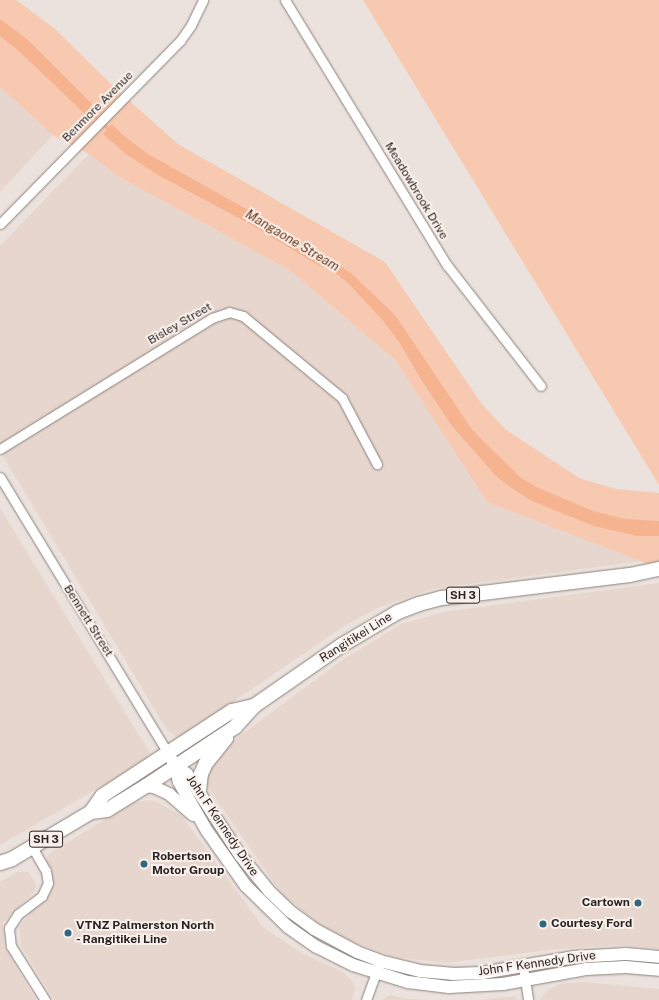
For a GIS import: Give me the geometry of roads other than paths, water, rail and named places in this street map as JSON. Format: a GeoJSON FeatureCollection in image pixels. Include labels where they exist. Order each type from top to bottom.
{"type":"FeatureCollection","features":[{"type":"Feature","properties":{"kind":"highway","name":"Rangitikei Line"},"geometry":{"type":"LineString","coordinates":[[0,863],[32,847],[91,812],[107,810],[146,786],[235,727],[254,706],[371,627],[398,612],[419,604],[442,598],[622,576],[659,569]]}},
{"type":"Feature","properties":{"kind":"highway","name":"Rangitikei Line"},"geometry":{"type":"LineString","coordinates":[[91,812],[102,796],[232,711],[254,706]]}},
{"type":"Feature","properties":{"kind":"highway"},"geometry":{"type":"LineString","coordinates":[[199,790],[201,774],[206,763],[235,727]]}},
{"type":"Feature","properties":{"kind":"main road","name":"Bennett Street"},"geometry":{"type":"LineString","coordinates":[[168,753],[176,765]]}},
{"type":"Feature","properties":{"kind":"main road","name":"John F Kennedy Drive"},"geometry":{"type":"LineString","coordinates":[[176,765],[187,774],[199,790],[240,855],[269,891],[291,912],[335,942],[380,961],[420,971],[452,974],[482,973],[551,960],[589,956],[626,954],[659,957]]}},
{"type":"Feature","properties":{"kind":"main road","name":"John F Kennedy Drive"},"geometry":{"type":"LineString","coordinates":[[176,765],[179,782],[207,831],[228,863],[262,903],[288,927],[333,956],[376,973],[408,982],[450,987],[477,987],[586,969],[626,967],[659,970]]}},
{"type":"Feature","properties":{"kind":"main road"},"geometry":{"type":"LineString","coordinates":[[146,786],[154,787],[169,794],[189,810],[207,831]]}},
{"type":"Feature","properties":{"kind":"main road"},"geometry":{"type":"LineString","coordinates":[[228,863],[240,855]]}},
{"type":"Feature","properties":{"kind":"street","name":"Benmore Avenue"},"geometry":{"type":"LineString","coordinates":[[0,224],[180,41],[191,25],[203,0]]}},
{"type":"Feature","properties":{"kind":"street","name":"Meadowbrook Drive"},"geometry":{"type":"LineString","coordinates":[[285,0],[447,265],[541,386]]}},
{"type":"Feature","properties":{"kind":"street","name":"Bisley Street"},"geometry":{"type":"LineString","coordinates":[[0,450],[212,318],[229,312],[243,316],[342,398],[377,464]]}},
{"type":"Feature","properties":{"kind":"street","name":"Bennett Street"},"geometry":{"type":"LineString","coordinates":[[0,477],[168,753]]}},
{"type":"Feature","properties":{"kind":"street"},"geometry":{"type":"LineString","coordinates":[[32,847],[46,871],[48,883],[42,896],[18,914],[9,928],[11,946],[45,1000]]}},
{"type":"Feature","properties":{"kind":"street"},"geometry":{"type":"LineString","coordinates":[[366,1000],[380,961]]}},
{"type":"Feature","properties":{"kind":"street"},"geometry":{"type":"LineString","coordinates":[[523,966],[528,1000]]}},
{"type":"Feature","properties":{"kind":"water"},"geometry":{"type":"Polygon","coordinates":[[[0,19],[27,39],[97,109],[89,118],[20,52],[0,36],[0,19]]]}},
{"type":"Feature","properties":{"kind":"water"},"geometry":{"type":"Polygon","coordinates":[[[112,124],[123,135],[148,154],[248,210],[351,273],[395,315],[473,431],[520,477],[536,487],[593,511],[625,519],[659,521],[659,536],[637,536],[594,526],[532,501],[513,489],[496,476],[452,426],[422,381],[399,342],[385,323],[349,284],[333,271],[316,264],[252,225],[156,174],[126,154],[103,134],[112,124]]]}},
{"type":"Feature","properties":{"kind":"waterway","name":"Mangaone Stream"},"geometry":{"type":"LineString","coordinates":[[90,111],[110,131]]}},
{"type":"Feature","properties":{"kind":"place","name":"Robertson Motor Group"},"geometry":{"type":"Point","coordinates":[144,864]}},
{"type":"Feature","properties":{"kind":"place","name":"Cartown"},"geometry":{"type":"Point","coordinates":[638,903]}},
{"type":"Feature","properties":{"kind":"place","name":"Courtesy Ford"},"geometry":{"type":"Point","coordinates":[543,924]}},
{"type":"Feature","properties":{"kind":"place","name":"VTNZ Palmerston North - Rangitikei Line"},"geometry":{"type":"Point","coordinates":[68,933]}}]}
